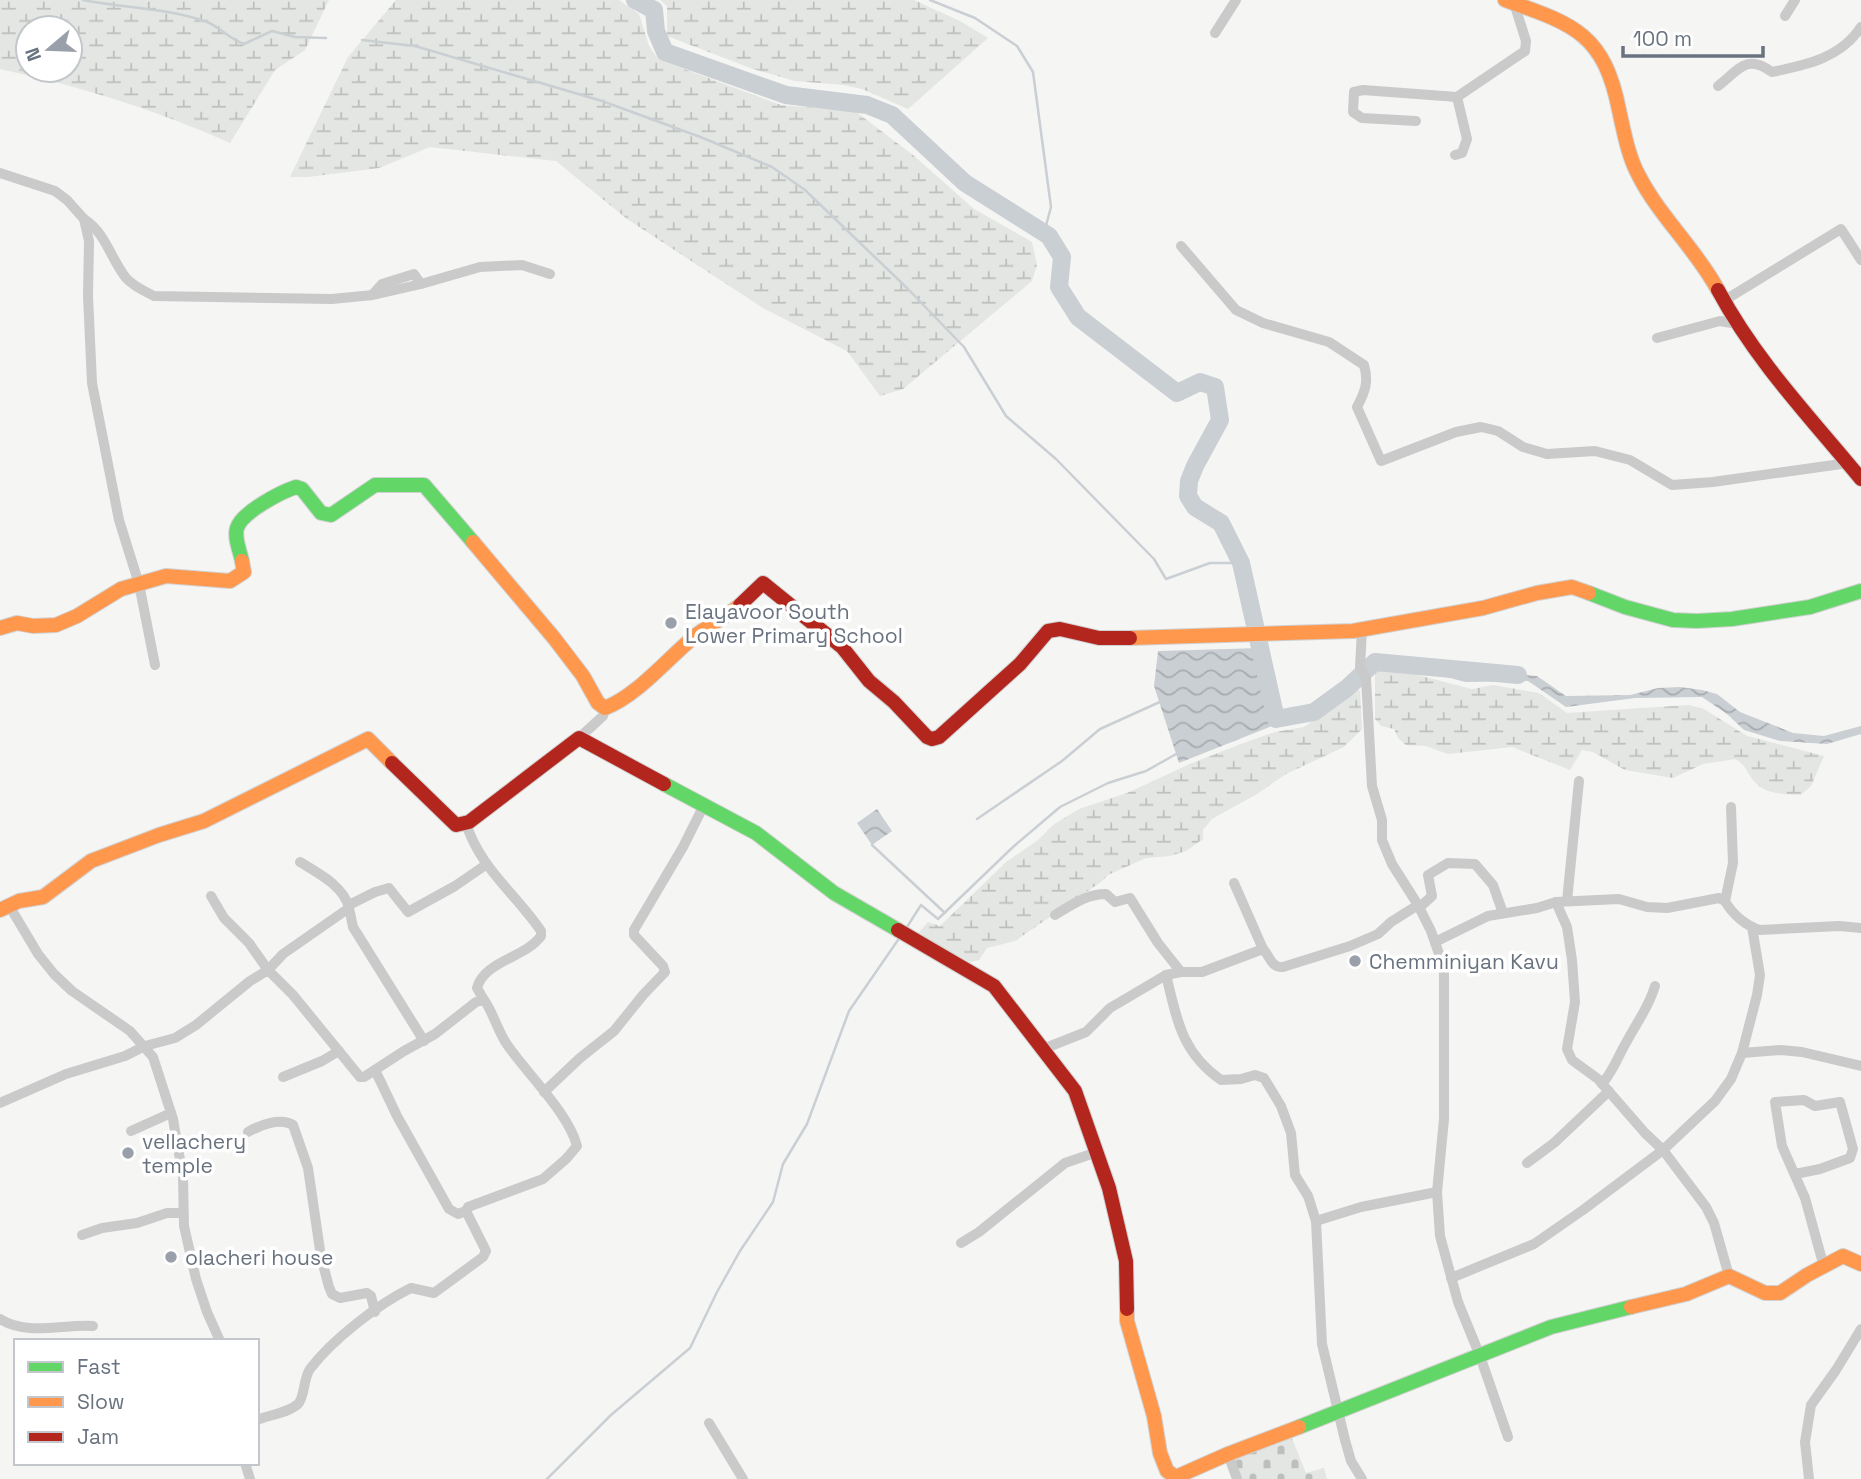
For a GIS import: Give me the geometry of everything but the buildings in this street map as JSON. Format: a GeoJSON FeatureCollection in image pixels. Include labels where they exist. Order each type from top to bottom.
{"type":"FeatureCollection","features":[{"type":"Feature","properties":{"kind":"main road"},"geometry":{"type":"LineString","coordinates":[[1508,1],[1559,19],[1591,41],[1602,56],[1612,80],[1637,173],[1655,205],[1705,267],[1737,324],[1796,403],[1861,479]]}},
{"type":"Feature","properties":{"kind":"main road"},"geometry":{"type":"LineString","coordinates":[[0,628],[17,623],[56,625],[77,616],[121,589],[166,576],[230,581],[238,578],[244,572],[244,559],[236,529],[239,522],[291,488],[302,489],[326,516],[375,485],[424,485],[554,638],[583,676],[598,703],[605,708],[613,705],[696,635],[737,608],[763,583],[842,647],[869,681],[932,739],[939,737],[1010,673],[1048,631],[1059,629],[1099,638],[1362,630],[1483,608],[1537,593],[1572,587],[1649,614],[1673,620],[1697,621],[1732,619],[1763,612],[1810,607],[1861,591]]}},
{"type":"Feature","properties":{"kind":"main road"},"geometry":{"type":"LineString","coordinates":[[5,908],[19,901],[43,897],[92,861],[204,821],[368,739],[456,825],[466,822],[579,738],[756,833],[834,893],[994,986],[1075,1091],[1109,1188],[1126,1261],[1127,1321],[1154,1416],[1163,1464],[1175,1478],[1228,1454],[1552,1327],[1686,1293],[1729,1276],[1765,1293],[1780,1293],[1843,1256],[1861,1264]]}},
{"type":"Feature","properties":{"kind":"street"},"geometry":{"type":"LineString","coordinates":[[1215,33],[1236,0]]}},
{"type":"Feature","properties":{"kind":"street"},"geometry":{"type":"LineString","coordinates":[[1785,16],[1796,0]]}},
{"type":"Feature","properties":{"kind":"street"},"geometry":{"type":"LineString","coordinates":[[1416,121],[1362,118],[1353,112],[1354,92],[1363,90],[1457,97],[1525,51],[1526,41],[1508,1]]}},
{"type":"Feature","properties":{"kind":"street"},"geometry":{"type":"LineString","coordinates":[[1718,86],[1746,63],[1756,63],[1772,72],[1822,59],[1845,47],[1855,38],[1861,27]]}},
{"type":"Feature","properties":{"kind":"street"},"geometry":{"type":"LineString","coordinates":[[1455,155],[1462,153],[1467,139],[1457,97]]}},
{"type":"Feature","properties":{"kind":"street"},"geometry":{"type":"LineString","coordinates":[[0,173],[55,191],[67,200],[96,229],[127,279],[154,296],[332,299],[373,295],[480,267],[522,265],[550,274]]}},
{"type":"Feature","properties":{"kind":"street"},"geometry":{"type":"LineString","coordinates":[[85,219],[89,241],[88,296],[92,383],[119,520],[138,584],[155,665]]}},
{"type":"Feature","properties":{"kind":"street"},"geometry":{"type":"LineString","coordinates":[[1725,300],[1841,229],[1861,260]]}},
{"type":"Feature","properties":{"kind":"street"},"geometry":{"type":"LineString","coordinates":[[1181,246],[1236,310],[1263,323],[1329,342],[1364,365],[1366,389],[1357,407],[1381,461],[1456,432],[1480,427],[1497,431],[1523,447],[1547,454],[1595,452],[1630,460],[1672,485],[1713,482],[1848,463]]}},
{"type":"Feature","properties":{"kind":"street"},"geometry":{"type":"LineString","coordinates":[[1657,338],[1720,321],[1737,324]]}},
{"type":"Feature","properties":{"kind":"street"},"geometry":{"type":"LineString","coordinates":[[1362,630],[1360,667],[1366,678],[1372,786],[1382,820],[1382,840],[1388,856],[1418,906],[1444,968],[1444,1119],[1437,1192],[1440,1236],[1458,1302],[1508,1437]]}},
{"type":"Feature","properties":{"kind":"street"},"geometry":{"type":"LineString","coordinates":[[579,738],[603,716],[605,708]]}},
{"type":"Feature","properties":{"kind":"street"},"geometry":{"type":"LineString","coordinates":[[1567,901],[1579,781]]}},
{"type":"Feature","properties":{"kind":"street"},"geometry":{"type":"LineString","coordinates":[[544,1092],[614,1031],[664,972],[663,965],[634,934],[634,930],[683,847],[704,805]]}},
{"type":"Feature","properties":{"kind":"street"},"geometry":{"type":"LineString","coordinates":[[1725,901],[1733,863],[1731,807]]}},
{"type":"Feature","properties":{"kind":"street"},"geometry":{"type":"LineString","coordinates":[[375,1070],[397,1116],[449,1209],[458,1214],[487,1199],[516,1191],[542,1179],[577,1146],[575,1138],[544,1092],[505,1042],[477,988],[481,979],[502,962],[531,946],[541,936],[541,931],[486,864],[466,822]]}},
{"type":"Feature","properties":{"kind":"street"},"geometry":{"type":"LineString","coordinates":[[300,862],[329,880],[348,901],[353,927],[424,1041]]}},
{"type":"Feature","properties":{"kind":"street"},"geometry":{"type":"LineString","coordinates":[[1234,883],[1263,949],[1278,968],[1350,946],[1378,934],[1391,922],[1432,896],[1427,875],[1448,863],[1475,864],[1493,885],[1503,913]]}},
{"type":"Feature","properties":{"kind":"street"},"geometry":{"type":"LineString","coordinates":[[0,1103],[66,1074],[125,1056],[145,1046],[166,1042],[190,1029],[268,970],[283,954],[349,906],[375,891],[389,888],[408,912],[455,886],[486,864]]}},
{"type":"Feature","properties":{"kind":"street"},"geometry":{"type":"LineString","coordinates":[[1055,915],[1083,898],[1096,894],[1106,894],[1115,902],[1130,898],[1145,925],[1181,972]]}},
{"type":"Feature","properties":{"kind":"street"},"geometry":{"type":"LineString","coordinates":[[211,897],[268,970],[360,1077],[424,1041],[467,1008],[484,1000]]}},
{"type":"Feature","properties":{"kind":"street"},"geometry":{"type":"LineString","coordinates":[[1435,942],[1488,916],[1567,901],[1619,900],[1647,907],[1667,908],[1719,898],[1725,901],[1731,912],[1760,930],[1839,926],[1861,928]]}},
{"type":"Feature","properties":{"kind":"street"},"geometry":{"type":"LineString","coordinates":[[1556,902],[1567,927],[1572,960],[1575,1002],[1567,1049],[1572,1060],[1605,1087],[1663,1150],[1706,1207],[1714,1223],[1729,1276]]}},
{"type":"Feature","properties":{"kind":"street"},"geometry":{"type":"LineString","coordinates":[[5,908],[54,974],[72,991],[130,1031],[153,1056],[171,1113],[183,1177],[183,1213],[196,1279],[219,1339]]}},
{"type":"Feature","properties":{"kind":"street"},"geometry":{"type":"LineString","coordinates":[[1451,1278],[1534,1244],[1663,1150],[1715,1101],[1731,1079],[1742,1053],[1760,975],[1752,927]]}},
{"type":"Feature","properties":{"kind":"street"},"geometry":{"type":"LineString","coordinates":[[1043,1049],[1086,1032],[1110,1008],[1166,975],[1202,972],[1263,949]]}},
{"type":"Feature","properties":{"kind":"street"},"geometry":{"type":"LineString","coordinates":[[1166,975],[1180,1028],[1192,1054],[1221,1080],[1255,1075],[1264,1078],[1273,1090],[1291,1133],[1295,1175],[1308,1196],[1316,1221],[1321,1331],[1351,1461],[1362,1479]]}},
{"type":"Feature","properties":{"kind":"street"},"geometry":{"type":"LineString","coordinates":[[1527,1163],[1554,1143],[1605,1087],[1625,1044],[1650,1003],[1655,986]]}},
{"type":"Feature","properties":{"kind":"street"},"geometry":{"type":"LineString","coordinates":[[1742,1053],[1781,1049],[1861,1066]]}},
{"type":"Feature","properties":{"kind":"street"},"geometry":{"type":"LineString","coordinates":[[283,1077],[340,1051]]}},
{"type":"Feature","properties":{"kind":"street"},"geometry":{"type":"LineString","coordinates":[[1795,1174],[1820,1169],[1850,1158],[1853,1149],[1840,1102],[1815,1106],[1804,1100],[1775,1102],[1782,1146],[1805,1198],[1824,1267]]}},
{"type":"Feature","properties":{"kind":"street"},"geometry":{"type":"LineString","coordinates":[[131,1131],[171,1113]]}},
{"type":"Feature","properties":{"kind":"street"},"geometry":{"type":"LineString","coordinates":[[248,1132],[262,1125],[284,1122],[293,1125],[308,1168],[321,1257],[332,1294],[340,1298],[367,1293],[371,1296],[375,1312]]}},
{"type":"Feature","properties":{"kind":"street"},"geometry":{"type":"LineString","coordinates":[[961,1243],[979,1232],[1065,1163],[1097,1152]]}},
{"type":"Feature","properties":{"kind":"street"},"geometry":{"type":"LineString","coordinates":[[1316,1221],[1360,1207],[1437,1192]]}},
{"type":"Feature","properties":{"kind":"street"},"geometry":{"type":"LineString","coordinates":[[259,1419],[296,1406],[301,1401],[306,1376],[318,1359],[375,1312],[411,1288],[433,1293],[485,1255],[486,1251],[466,1211]]}},
{"type":"Feature","properties":{"kind":"street"},"geometry":{"type":"LineString","coordinates":[[82,1235],[102,1228],[137,1223],[167,1213],[183,1213]]}},
{"type":"Feature","properties":{"kind":"street"},"geometry":{"type":"LineString","coordinates":[[0,1319],[7,1324],[33,1328],[93,1326]]}},
{"type":"Feature","properties":{"kind":"street"},"geometry":{"type":"LineString","coordinates":[[1809,1479],[1805,1442],[1811,1405],[1861,1329]]}},
{"type":"Feature","properties":{"kind":"street"},"geometry":{"type":"LineString","coordinates":[[709,1423],[743,1479]]}},
{"type":"Feature","properties":{"kind":"street"},"geometry":{"type":"LineString","coordinates":[[1228,1454],[1237,1479]]}},
{"type":"Feature","properties":{"kind":"green space"},"geometry":{"type":"Polygon","coordinates":[[[0,0],[329,0],[305,50],[275,70],[230,143],[174,120],[62,84],[84,84],[84,14],[14,14],[14,72],[0,69],[0,0]]]}},
{"type":"Feature","properties":{"kind":"green space"},"geometry":{"type":"Polygon","coordinates":[[[396,0],[619,0],[639,14],[649,46],[656,56],[781,105],[855,111],[913,155],[974,209],[1032,242],[1037,265],[1032,281],[903,389],[880,396],[847,351],[763,308],[627,219],[556,161],[430,147],[379,168],[290,177],[348,57],[396,0]]]}},
{"type":"Feature","properties":{"kind":"green space"},"geometry":{"type":"Polygon","coordinates":[[[660,0],[914,0],[960,21],[988,38],[908,109],[862,89],[795,81],[753,69],[667,36],[667,6],[660,0]]]}},
{"type":"Feature","properties":{"kind":"green space"},"geometry":{"type":"Polygon","coordinates":[[[1386,667],[1472,689],[1493,685],[1539,693],[1567,713],[1689,705],[1704,709],[1747,736],[1824,756],[1811,786],[1801,795],[1763,789],[1735,759],[1703,764],[1673,778],[1625,770],[1593,752],[1582,750],[1570,770],[1512,747],[1448,754],[1426,746],[1406,745],[1398,738],[1394,729],[1381,726],[1375,719],[1375,673],[1386,667]]]}},
{"type":"Feature","properties":{"kind":"green space"},"geometry":{"type":"Polygon","coordinates":[[[1357,689],[1360,691],[1362,729],[1344,747],[1286,774],[1212,819],[1203,830],[1203,839],[1186,851],[1170,856],[1146,858],[1108,875],[1015,941],[987,948],[979,960],[970,962],[919,932],[928,922],[940,926],[1006,862],[1038,840],[1053,825],[1079,809],[1127,793],[1192,763],[1249,741],[1275,732],[1304,727],[1357,689]]]}},
{"type":"Feature","properties":{"kind":"green space"},"geometry":{"type":"Polygon","coordinates":[[[1290,1434],[1306,1473],[1324,1468],[1327,1479],[1241,1479],[1233,1456],[1290,1434]]]}},
{"type":"Feature","properties":{"kind":"water"},"geometry":{"type":"Polygon","coordinates":[[[1260,648],[1272,726],[1179,763],[1154,686],[1158,651],[1260,648]]]}},
{"type":"Feature","properties":{"kind":"water"},"geometry":{"type":"Polygon","coordinates":[[[1440,662],[1456,670],[1537,676],[1566,696],[1630,695],[1658,688],[1680,687],[1702,690],[1717,694],[1740,712],[1793,733],[1824,736],[1861,726],[1861,734],[1827,744],[1780,741],[1744,730],[1702,697],[1635,698],[1566,707],[1528,681],[1465,682],[1443,676],[1440,662]]]}},
{"type":"Feature","properties":{"kind":"water"},"geometry":{"type":"Polygon","coordinates":[[[877,809],[892,831],[872,845],[857,823],[877,809]]]}},
{"type":"Feature","properties":{"kind":"waterway"},"geometry":{"type":"LineString","coordinates":[[83,0],[192,17],[212,24],[244,44],[272,31],[295,37],[326,38]]}},
{"type":"Feature","properties":{"kind":"waterway"},"geometry":{"type":"LineString","coordinates":[[635,0],[654,10],[656,31],[665,52],[786,95],[867,105],[892,115],[965,183],[1049,236],[1062,257],[1059,287],[1078,317],[1177,393],[1200,382],[1215,387],[1220,420],[1195,466],[1189,481],[1188,496],[1195,507],[1221,523],[1241,563],[1276,719],[1314,712],[1347,688],[1375,662],[1518,675]]}},
{"type":"Feature","properties":{"kind":"waterway"},"geometry":{"type":"LineString","coordinates":[[930,0],[975,18],[1017,46],[1033,72],[1051,207],[1044,233]]}},
{"type":"Feature","properties":{"kind":"waterway"},"geometry":{"type":"LineString","coordinates":[[362,40],[415,46],[602,101],[772,167],[805,190],[964,347],[1006,416],[1056,459],[1154,559],[1166,579],[1210,563],[1241,563]]}},
{"type":"Feature","properties":{"kind":"waterway"},"geometry":{"type":"LineString","coordinates":[[977,819],[1062,761],[1100,729],[1162,701]]}},
{"type":"Feature","properties":{"kind":"waterway"},"geometry":{"type":"LineString","coordinates":[[907,927],[921,905],[938,919],[1013,847],[1060,807],[1108,783],[1146,771],[1178,753]]}},
{"type":"Feature","properties":{"kind":"waterway"},"geometry":{"type":"LineString","coordinates":[[872,845],[945,913]]}},
{"type":"Feature","properties":{"kind":"waterway"},"geometry":{"type":"LineString","coordinates":[[547,1479],[611,1415],[690,1348],[740,1251],[773,1202],[783,1164],[807,1124],[849,1011],[898,940]]}},
{"type":"Feature","properties":{"kind":"traffic: fast"},"geometry":{"type":"LineString","coordinates":[[242,561],[236,536],[240,522],[263,503],[296,487],[302,489],[321,513],[331,515],[375,485],[424,485],[473,542]]}},
{"type":"Feature","properties":{"kind":"traffic: fast"},"geometry":{"type":"LineString","coordinates":[[1589,593],[1625,607],[1673,620],[1697,621],[1732,619],[1810,607],[1861,591]]}},
{"type":"Feature","properties":{"kind":"traffic: fast"},"geometry":{"type":"LineString","coordinates":[[664,784],[756,833],[834,893],[898,930]]}},
{"type":"Feature","properties":{"kind":"traffic: fast"},"geometry":{"type":"LineString","coordinates":[[1299,1427],[1551,1327],[1631,1307]]}},
{"type":"Feature","properties":{"kind":"traffic: slow"},"geometry":{"type":"LineString","coordinates":[[1505,0],[1567,25],[1582,35],[1594,48],[1613,84],[1629,152],[1639,176],[1718,290]]}},
{"type":"Feature","properties":{"kind":"traffic: slow"},"geometry":{"type":"LineString","coordinates":[[473,542],[554,638],[583,676],[598,703],[605,708],[629,695],[695,636],[740,605]]}},
{"type":"Feature","properties":{"kind":"traffic: slow"},"geometry":{"type":"LineString","coordinates":[[0,628],[17,623],[33,626],[56,625],[77,616],[121,589],[166,576],[230,581],[244,572],[242,561]]}},
{"type":"Feature","properties":{"kind":"traffic: slow"},"geometry":{"type":"LineString","coordinates":[[1130,638],[1353,631],[1483,608],[1537,593],[1572,587],[1589,593]]}},
{"type":"Feature","properties":{"kind":"traffic: slow"},"geometry":{"type":"LineString","coordinates":[[0,910],[19,901],[43,897],[91,861],[204,821],[368,739],[392,763]]}},
{"type":"Feature","properties":{"kind":"traffic: slow"},"geometry":{"type":"LineString","coordinates":[[1631,1307],[1686,1294],[1729,1276],[1765,1293],[1780,1293],[1843,1256],[1861,1264]]}},
{"type":"Feature","properties":{"kind":"traffic: slow"},"geometry":{"type":"LineString","coordinates":[[1127,1309],[1127,1321],[1154,1416],[1160,1453],[1167,1471],[1176,1477],[1299,1427]]}},
{"type":"Feature","properties":{"kind":"traffic: jam"},"geometry":{"type":"LineString","coordinates":[[1718,290],[1766,365],[1861,479]]}},
{"type":"Feature","properties":{"kind":"traffic: jam"},"geometry":{"type":"LineString","coordinates":[[740,605],[763,583],[842,647],[869,681],[932,739],[939,737],[1020,664],[1048,631],[1060,629],[1099,638],[1130,638]]}},
{"type":"Feature","properties":{"kind":"traffic: jam"},"geometry":{"type":"LineString","coordinates":[[392,763],[456,825],[469,822],[579,738],[664,784]]}},
{"type":"Feature","properties":{"kind":"traffic: jam"},"geometry":{"type":"LineString","coordinates":[[898,930],[994,986],[1075,1091],[1109,1188],[1126,1261],[1127,1309]]}},
{"type":"Feature","properties":{"kind":"place","name":"Elayavoor South Lower Primary School"},"geometry":{"type":"Point","coordinates":[671,623]}},
{"type":"Feature","properties":{"kind":"place","name":"Chemminiyan Kavu"},"geometry":{"type":"Point","coordinates":[1355,961]}},
{"type":"Feature","properties":{"kind":"place","name":"vellachery temple"},"geometry":{"type":"Point","coordinates":[128,1153]}},
{"type":"Feature","properties":{"kind":"place","name":"olacheri house"},"geometry":{"type":"Point","coordinates":[171,1257]}}]}
